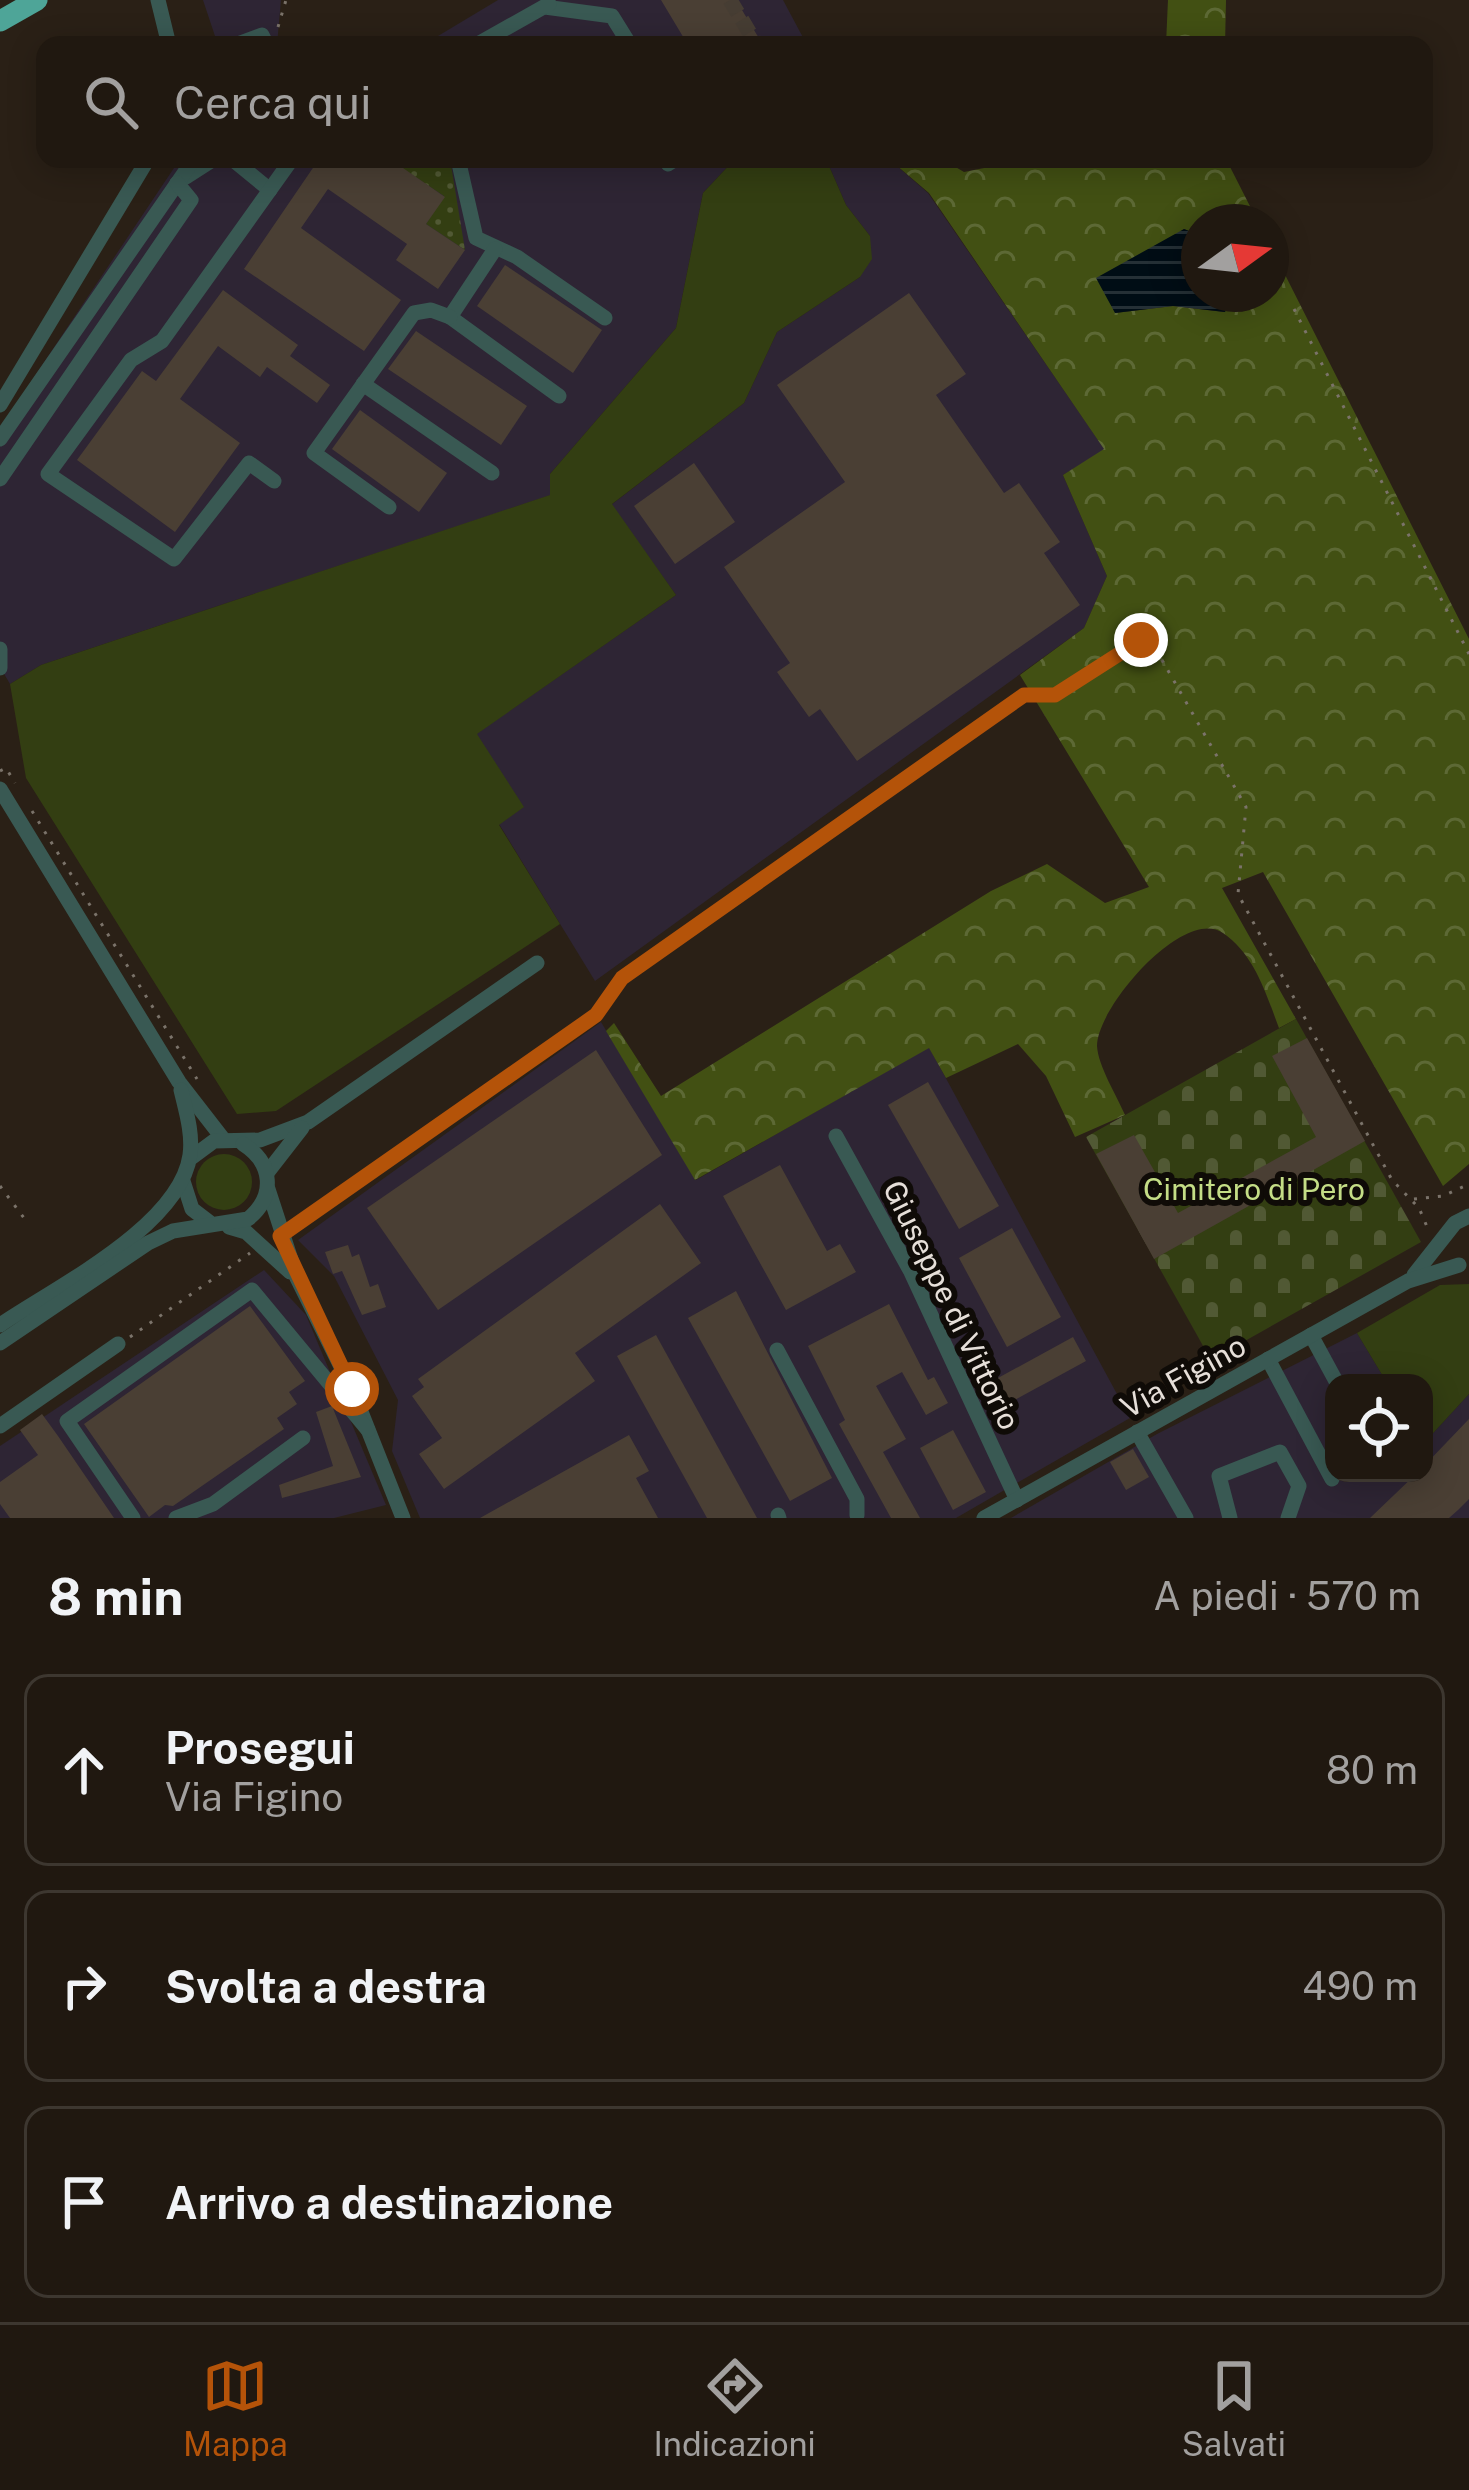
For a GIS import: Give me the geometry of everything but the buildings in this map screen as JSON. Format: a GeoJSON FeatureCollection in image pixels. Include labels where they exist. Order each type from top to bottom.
{"type":"FeatureCollection","features":[{"type":"Feature","properties":{"kind":"highway"},"geometry":{"type":"LineString","coordinates":[[0,21],[37,0]]}},
{"type":"Feature","properties":{"kind":"street"},"geometry":{"type":"LineString","coordinates":[[158,0],[167,36]]}},
{"type":"Feature","properties":{"kind":"street"},"geometry":{"type":"LineString","coordinates":[[495,36],[551,4],[612,16],[624,36]]}},
{"type":"Feature","properties":{"kind":"street"},"geometry":{"type":"LineString","coordinates":[[501,36],[507,30]]}},
{"type":"Feature","properties":{"kind":"street"},"geometry":{"type":"LineString","coordinates":[[0,405],[143,168]]}},
{"type":"Feature","properties":{"kind":"street"},"geometry":{"type":"LineString","coordinates":[[0,439],[187,168]]}},
{"type":"Feature","properties":{"kind":"street"},"geometry":{"type":"LineString","coordinates":[[177,182],[200,168]]}},
{"type":"Feature","properties":{"kind":"street"},"geometry":{"type":"LineString","coordinates":[[243,168],[270,190]]}},
{"type":"Feature","properties":{"kind":"street"},"geometry":{"type":"LineString","coordinates":[[274,481],[249,464],[174,559],[48,474],[130,360],[162,340],[286,168]]}},
{"type":"Feature","properties":{"kind":"street"},"geometry":{"type":"LineString","coordinates":[[460,168],[476,238],[517,257],[605,318]]}},
{"type":"Feature","properties":{"kind":"street"},"geometry":{"type":"LineString","coordinates":[[0,479],[191,200],[177,182]]}},
{"type":"Feature","properties":{"kind":"street"},"geometry":{"type":"LineString","coordinates":[[450,317],[495,249]]}},
{"type":"Feature","properties":{"kind":"street"},"geometry":{"type":"LineString","coordinates":[[388,507],[314,453],[414,313],[431,310],[450,317],[559,396]]}},
{"type":"Feature","properties":{"kind":"street"},"geometry":{"type":"LineString","coordinates":[[363,385],[492,472]]}},
{"type":"Feature","properties":{"kind":"street"},"geometry":{"type":"LineString","coordinates":[[0,649],[0,668]]}},
{"type":"Feature","properties":{"kind":"street"},"geometry":{"type":"LineString","coordinates":[[0,789],[179,1082],[224,1140]]}},
{"type":"Feature","properties":{"kind":"street"},"geometry":{"type":"LineString","coordinates":[[243,1144],[308,1122],[537,963]]}},
{"type":"Feature","properties":{"kind":"street"},"geometry":{"type":"LineString","coordinates":[[0,1325],[119,1246],[172,1201],[190,1158],[179,1082]]}},
{"type":"Feature","properties":{"kind":"street"},"geometry":{"type":"LineString","coordinates":[[0,1343],[148,1243],[257,1212],[267,1180],[308,1122]]}},
{"type":"Feature","properties":{"kind":"street","name":"Giuseppe di Vittorio"},"geometry":{"type":"LineString","coordinates":[[836,1136],[918,1287],[1011,1508]]}},
{"type":"Feature","properties":{"kind":"street"},"geometry":{"type":"LineString","coordinates":[[190,1158],[205,1145],[224,1140],[243,1144],[259,1156],[280,1236],[403,1518]]}},
{"type":"Feature","properties":{"kind":"street"},"geometry":{"type":"LineString","coordinates":[[183,1181],[192,1209],[263,1245],[297,1278]]}},
{"type":"Feature","properties":{"kind":"street","name":"Via Figino"},"geometry":{"type":"LineString","coordinates":[[1408,1281],[1439,1239],[1469,1215]]}},
{"type":"Feature","properties":{"kind":"street"},"geometry":{"type":"LineString","coordinates":[[1439,1239],[1464,1266]]}},
{"type":"Feature","properties":{"kind":"street","name":"Via Figino"},"geometry":{"type":"LineString","coordinates":[[984,1518],[1011,1508],[1408,1281],[1464,1266]]}},
{"type":"Feature","properties":{"kind":"street"},"geometry":{"type":"LineString","coordinates":[[133,1518],[67,1421],[252,1290],[368,1430]]}},
{"type":"Feature","properties":{"kind":"street"},"geometry":{"type":"LineString","coordinates":[[1311,1335],[1332,1374]]}},
{"type":"Feature","properties":{"kind":"street"},"geometry":{"type":"LineString","coordinates":[[0,1426],[118,1344]]}},
{"type":"Feature","properties":{"kind":"street"},"geometry":{"type":"LineString","coordinates":[[777,1350],[857,1499],[857,1515]]}},
{"type":"Feature","properties":{"kind":"street"},"geometry":{"type":"LineString","coordinates":[[1268,1359],[1325,1466]]}},
{"type":"Feature","properties":{"kind":"street"},"geometry":{"type":"LineString","coordinates":[[1137,1432],[1186,1518]]}},
{"type":"Feature","properties":{"kind":"street"},"geometry":{"type":"LineString","coordinates":[[176,1518],[213,1504],[302,1438]]}},
{"type":"Feature","properties":{"kind":"street"},"geometry":{"type":"LineString","coordinates":[[1230,1518],[1220,1476],[1280,1453],[1299,1486],[1288,1518]]}},
{"type":"Feature","properties":{"kind":"path"},"geometry":{"type":"LineString","coordinates":[[271,36],[286,0]]}},
{"type":"Feature","properties":{"kind":"path"},"geometry":{"type":"LineString","coordinates":[[1294,309],[1469,654]]}},
{"type":"Feature","properties":{"kind":"path"},"geometry":{"type":"LineString","coordinates":[[280,1236],[596,1015],[622,978],[1024,695],[1055,695],[1141,640],[1158,653],[1246,807],[1238,894],[1381,1159],[1439,1239]]}},
{"type":"Feature","properties":{"kind":"path"},"geometry":{"type":"LineString","coordinates":[[0,771],[6,768],[18,788]]}},
{"type":"Feature","properties":{"kind":"path"},"geometry":{"type":"LineString","coordinates":[[31,808],[204,1090]]}},
{"type":"Feature","properties":{"kind":"path"},"geometry":{"type":"LineString","coordinates":[[1410,1199],[1443,1196],[1469,1184]]}},
{"type":"Feature","properties":{"kind":"path"},"geometry":{"type":"LineString","coordinates":[[0,1186],[24,1218]]}},
{"type":"Feature","properties":{"kind":"path"},"geometry":{"type":"LineString","coordinates":[[118,1344],[263,1245]]}},
{"type":"Feature","properties":{"kind":"shaded area"},"geometry":{"type":"Polygon","coordinates":[[[203,0],[281,0],[278,36],[215,36],[203,0]]]}},
{"type":"Feature","properties":{"kind":"shaded area"},"geometry":{"type":"Polygon","coordinates":[[[498,0],[783,0],[802,36],[438,36],[498,0]]]}},
{"type":"Feature","properties":{"kind":"shaded area"},"geometry":{"type":"Polygon","coordinates":[[[174,168],[727,168],[703,193],[676,328],[550,474],[551,495],[41,665],[10,684],[0,667],[0,428],[174,168]]]}},
{"type":"Feature","properties":{"kind":"shaded area"},"geometry":{"type":"Polygon","coordinates":[[[830,168],[899,168],[928,193],[1105,450],[1063,475],[1107,576],[1084,628],[595,981],[499,824],[523,807],[476,734],[676,595],[611,505],[744,403],[777,332],[860,277],[870,236],[846,205],[830,168]]]}},
{"type":"Feature","properties":{"kind":"shaded area"},"geometry":{"type":"Polygon","coordinates":[[[1181,231],[1181,307],[1115,313],[1096,278],[1181,231]]]}},
{"type":"Feature","properties":{"kind":"shaded area"},"geometry":{"type":"Polygon","coordinates":[[[601,1022],[696,1180],[929,1047],[1130,1418],[956,1518],[420,1518],[392,1451],[398,1400],[334,1276],[298,1240],[601,1022]]]}},
{"type":"Feature","properties":{"kind":"shaded area"},"geometry":{"type":"Polygon","coordinates":[[[264,1270],[306,1315],[386,1505],[334,1518],[0,1518],[0,1446],[264,1270]]]}},
{"type":"Feature","properties":{"kind":"shaded area"},"geometry":{"type":"Polygon","coordinates":[[[1357,1333],[1382,1374],[1325,1374],[1325,1482],[1433,1482],[1433,1433],[1469,1394],[1469,1518],[1011,1518],[1157,1434],[1357,1333]]]}},
{"type":"Feature","properties":{"kind":"green space"},"geometry":{"type":"Polygon","coordinates":[[[1168,0],[1226,0],[1225,36],[1166,36],[1168,0]]]}},
{"type":"Feature","properties":{"kind":"green space"},"geometry":{"type":"Polygon","coordinates":[[[402,168],[451,168],[465,250],[426,224],[444,196],[402,168]]]}},
{"type":"Feature","properties":{"kind":"green space"},"geometry":{"type":"Polygon","coordinates":[[[727,168],[830,168],[846,205],[870,236],[872,259],[860,277],[777,332],[744,403],[612,504],[676,595],[477,734],[524,807],[499,825],[560,924],[276,1111],[237,1114],[26,778],[10,684],[41,665],[550,495],[550,474],[676,328],[703,193],[727,168]]]}},
{"type":"Feature","properties":{"kind":"green space"},"geometry":{"type":"Polygon","coordinates":[[[900,168],[964,172],[984,168],[1231,168],[1249,204],[1181,204],[1181,233],[1115,313],[1173,306],[1181,307],[1181,312],[1289,312],[1289,283],[1469,639],[1469,1164],[1443,1186],[1263,872],[1222,888],[1296,1019],[1279,1028],[1251,964],[1223,933],[1206,929],[1187,934],[1145,965],[1111,1008],[1101,1029],[1098,1054],[1125,1115],[1075,1137],[1046,1076],[1018,1044],[946,1078],[929,1048],[695,1180],[606,1031],[614,1023],[661,1096],[991,891],[1047,864],[1105,903],[1149,887],[1020,675],[1084,628],[1107,576],[1063,475],[1104,449],[929,193],[900,168]]]}},
{"type":"Feature","properties":{"kind":"green space","name":"Cimitero di Pero"},"geometry":{"type":"Polygon","coordinates":[[[1296,1019],[1421,1242],[1211,1360],[1086,1137],[1296,1019]]]}},
{"type":"Feature","properties":{"kind":"green space"},"geometry":{"type":"Polygon","coordinates":[[[224,1154],[244,1162],[252,1182],[244,1202],[224,1210],[204,1202],[196,1182],[204,1162],[224,1154]]]}},
{"type":"Feature","properties":{"kind":"green space"},"geometry":{"type":"Polygon","coordinates":[[[1469,1284],[1469,1394],[1433,1433],[1433,1374],[1382,1374],[1357,1333],[1440,1285],[1469,1284]]]}},
{"type":"Feature","properties":{"kind":"tunnel"},"geometry":{"type":"LineString","coordinates":[[730,0],[752,36]]}},
{"type":"Feature","properties":{"kind":"route"},"geometry":{"type":"LineString","coordinates":[[352,1389],[280,1236],[596,1015],[622,978],[1024,695],[1055,695],[1141,640]]}}]}
